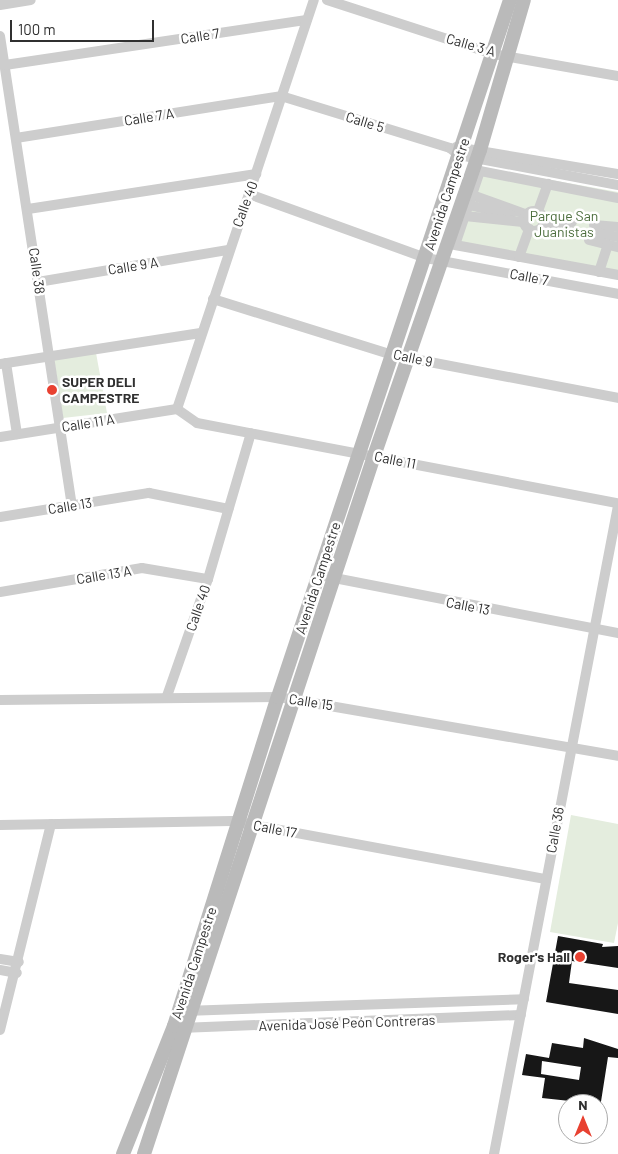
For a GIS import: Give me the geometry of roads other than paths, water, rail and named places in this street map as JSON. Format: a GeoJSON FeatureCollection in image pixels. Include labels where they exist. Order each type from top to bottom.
{"type":"FeatureCollection","features":[{"type":"Feature","properties":{"kind":"street"},"geometry":{"type":"LineString","coordinates":[[0,5],[31,0]]}},
{"type":"Feature","properties":{"kind":"street","name":"Calle 40"},"geometry":{"type":"LineString","coordinates":[[177,409],[201,333],[214,300],[228,250],[256,174],[314,0]]}},
{"type":"Feature","properties":{"kind":"street","name":"Calle 3 A"},"geometry":{"type":"LineString","coordinates":[[327,0],[500,54],[618,76]]}},
{"type":"Feature","properties":{"kind":"street","name":"Avenida Campestre"},"geometry":{"type":"LineString","coordinates":[[123,1154],[185,1011],[246,824],[295,699],[374,456],[478,154],[510,0]]}},
{"type":"Feature","properties":{"kind":"street","name":"Avenida Campestre"},"geometry":{"type":"LineString","coordinates":[[246,824],[278,697],[320,576],[358,453],[427,253],[457,150],[524,0]]}},
{"type":"Feature","properties":{"kind":"street","name":"Calle 7"},"geometry":{"type":"LineString","coordinates":[[5,65],[307,20]]}},
{"type":"Feature","properties":{"kind":"street","name":"Calle 38"},"geometry":{"type":"LineString","coordinates":[[0,36],[72,505]]}},
{"type":"Feature","properties":{"kind":"street","name":"Calle 7 A"},"geometry":{"type":"LineString","coordinates":[[16,138],[281,96]]}},
{"type":"Feature","properties":{"kind":"street","name":"Calle 5"},"geometry":{"type":"LineString","coordinates":[[281,96],[457,150],[618,185]]}},
{"type":"Feature","properties":{"kind":"street","name":"Calle 5"},"geometry":{"type":"LineString","coordinates":[[478,154],[618,174]]}},
{"type":"Feature","properties":{"kind":"street"},"geometry":{"type":"LineString","coordinates":[[618,198],[480,171],[455,245],[618,275]]}},
{"type":"Feature","properties":{"kind":"street"},"geometry":{"type":"LineString","coordinates":[[28,209],[256,174]]}},
{"type":"Feature","properties":{"kind":"street"},"geometry":{"type":"LineString","coordinates":[[522,257],[545,183]]}},
{"type":"Feature","properties":{"kind":"street","name":"Calle 7"},"geometry":{"type":"LineString","coordinates":[[249,194],[411,250],[618,280]]}},
{"type":"Feature","properties":{"kind":"street"},"geometry":{"type":"LineString","coordinates":[[469,205],[570,228]]}},
{"type":"Feature","properties":{"kind":"street"},"geometry":{"type":"LineString","coordinates":[[469,205],[533,220]]}},
{"type":"Feature","properties":{"kind":"street"},"geometry":{"type":"LineString","coordinates":[[592,232],[617,228],[618,216]]}},
{"type":"Feature","properties":{"kind":"street"},"geometry":{"type":"LineString","coordinates":[[592,232],[615,245],[599,272]]}},
{"type":"Feature","properties":{"kind":"street"},"geometry":{"type":"LineString","coordinates":[[592,232],[618,237]]}},
{"type":"Feature","properties":{"kind":"street","name":"Calle 9 A"},"geometry":{"type":"LineString","coordinates":[[38,282],[228,250]]}},
{"type":"Feature","properties":{"kind":"street","name":"Calle 7"},"geometry":{"type":"LineString","coordinates":[[443,255],[618,294]]}},
{"type":"Feature","properties":{"kind":"street","name":"Calle 9"},"geometry":{"type":"LineString","coordinates":[[214,300],[409,358],[618,398]]}},
{"type":"Feature","properties":{"kind":"street"},"geometry":{"type":"LineString","coordinates":[[16,434],[3,363],[201,333]]}},
{"type":"Feature","properties":{"kind":"street","name":"Calle 11 A"},"geometry":{"type":"LineString","coordinates":[[0,437],[177,409]]}},
{"type":"Feature","properties":{"kind":"street","name":"Calle 11"},"geometry":{"type":"LineString","coordinates":[[177,409],[197,422],[618,504]]}},
{"type":"Feature","properties":{"kind":"street","name":"Calle 40"},"geometry":{"type":"LineString","coordinates":[[167,696],[208,579],[250,433]]}},
{"type":"Feature","properties":{"kind":"street","name":"Calle 13"},"geometry":{"type":"LineString","coordinates":[[0,517],[149,493],[228,509]]}},
{"type":"Feature","properties":{"kind":"street","name":"Calle 36"},"geometry":{"type":"LineString","coordinates":[[494,1154],[570,747],[618,504]]}},
{"type":"Feature","properties":{"kind":"street","name":"Calle 13 A"},"geometry":{"type":"LineString","coordinates":[[0,592],[142,568],[208,579]]}},
{"type":"Feature","properties":{"kind":"street","name":"Calle 13"},"geometry":{"type":"LineString","coordinates":[[320,576],[618,633]]}},
{"type":"Feature","properties":{"kind":"street","name":"Calle 15"},"geometry":{"type":"LineString","coordinates":[[0,700],[167,696],[278,697],[618,756]]}},
{"type":"Feature","properties":{"kind":"street"},"geometry":{"type":"LineString","coordinates":[[0,1030],[18,967],[51,824]]}},
{"type":"Feature","properties":{"kind":"street","name":"Calle 17"},"geometry":{"type":"LineString","coordinates":[[0,825],[246,824],[546,879]]}},
{"type":"Feature","properties":{"kind":"street"},"geometry":{"type":"LineString","coordinates":[[0,959],[18,967]]}},
{"type":"Feature","properties":{"kind":"street"},"geometry":{"type":"LineString","coordinates":[[0,970],[18,967]]}},
{"type":"Feature","properties":{"kind":"street","name":"Avenida José Peón Contreras"},"geometry":{"type":"LineString","coordinates":[[185,1011],[357,1007],[524,999]]}},
{"type":"Feature","properties":{"kind":"street"},"geometry":{"type":"LineString","coordinates":[[357,1007],[357,1023]]}},
{"type":"Feature","properties":{"kind":"street","name":"Avenida José Peón Contreras"},"geometry":{"type":"LineString","coordinates":[[179,1027],[357,1023],[521,1016]]}},
{"type":"Feature","properties":{"kind":"street","name":"Avenida Campestre"},"geometry":{"type":"LineString","coordinates":[[144,1154],[179,1027]]}},
{"type":"Feature","properties":{"kind":"place","name":"SUPER DELI CAMPESTRE"},"geometry":{"type":"Point","coordinates":[52,390]}},
{"type":"Feature","properties":{"kind":"place","name":"Roger's Hall"},"geometry":{"type":"Point","coordinates":[580,957]}},
{"type":"Feature","properties":{"kind":"park label","name":"Parque San Juanistas"},"geometry":{"type":"Point","coordinates":[564,224]}}]}
